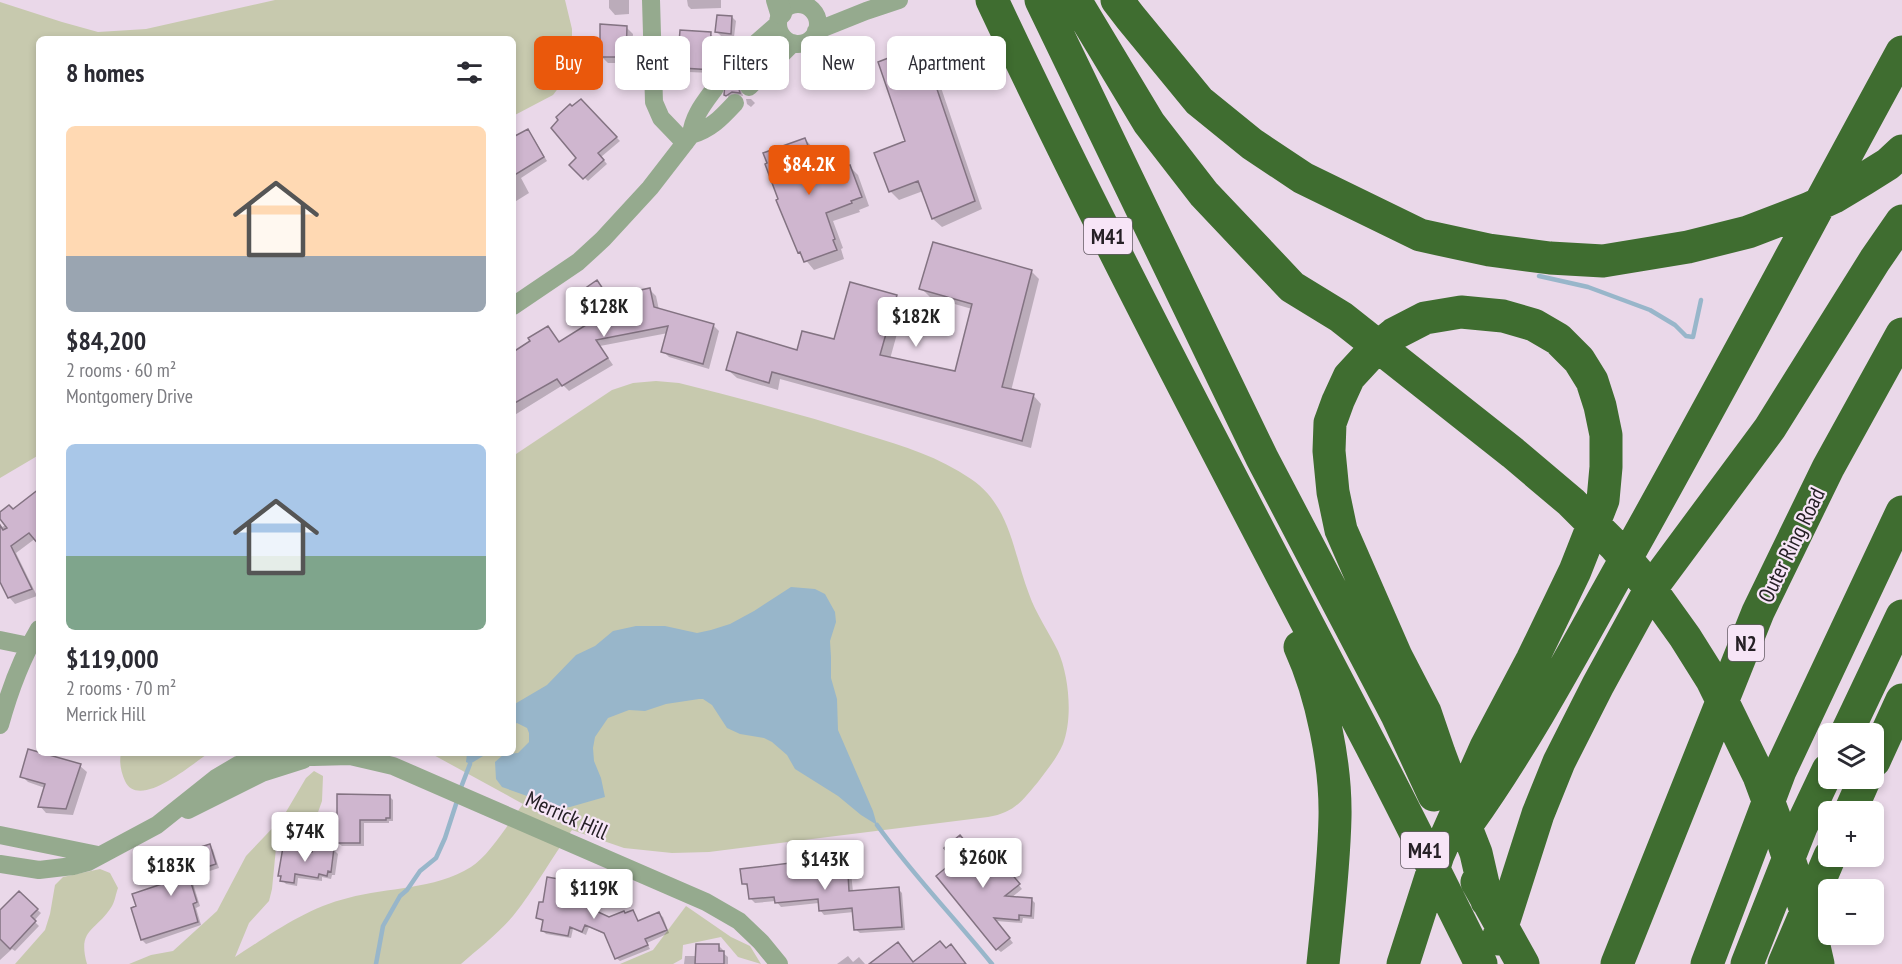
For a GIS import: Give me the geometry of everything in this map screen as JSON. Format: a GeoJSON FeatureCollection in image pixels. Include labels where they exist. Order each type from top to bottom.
{"type":"FeatureCollection","features":[{"type":"Feature","properties":{"kind":"highway","name":"M41"},"geometry":{"type":"LineString","coordinates":[[992,0],[1043,108],[1367,737],[1481,964]]}},
{"type":"Feature","properties":{"kind":"highway","name":"M41"},"geometry":{"type":"LineString","coordinates":[[1041,0],[1262,458],[1411,714],[1437,802],[1487,901],[1523,964]]}},
{"type":"Feature","properties":{"kind":"highway"},"geometry":{"type":"LineString","coordinates":[[1075,0],[1149,123],[1204,194],[1293,287],[1341,317],[1513,453],[1571,502],[1615,546],[1647,584],[1686,637],[1712,680],[1759,776],[1806,911],[1818,964]]}},
{"type":"Feature","properties":{"kind":"highway"},"geometry":{"type":"LineString","coordinates":[[1118,0],[1130,18],[1199,101],[1252,144],[1303,178],[1420,235],[1489,250],[1550,258],[1603,261],[1688,247],[1748,232],[1808,209],[1864,179],[1888,164],[1902,151]]}},
{"type":"Feature","properties":{"kind":"highway"},"geometry":{"type":"LineString","coordinates":[[1438,855],[1468,823],[1523,740],[1654,507],[1902,52]]}},
{"type":"Feature","properties":{"kind":"highway"},"geometry":{"type":"LineString","coordinates":[[1492,964],[1500,929],[1538,814],[1559,762],[1650,590],[1770,428],[1902,221]]}},
{"type":"Feature","properties":{"kind":"highway"},"geometry":{"type":"LineString","coordinates":[[1403,964],[1438,855],[1486,747],[1533,660],[1575,571],[1603,500],[1606,435],[1592,381],[1579,360],[1558,339],[1534,325],[1503,316],[1461,312],[1439,314],[1425,318],[1394,334],[1373,351],[1349,377],[1330,423],[1329,451],[1333,492],[1341,530],[1396,656],[1411,714]]}},
{"type":"Feature","properties":{"kind":"highway","name":"Outer Ring Road"},"geometry":{"type":"LineString","coordinates":[[1617,964],[1758,612],[1828,468],[1902,334]]}},
{"type":"Feature","properties":{"kind":"highway"},"geometry":{"type":"LineString","coordinates":[[1228,471],[1249,544],[1302,651],[1318,696],[1327,733],[1335,816],[1323,964]]}},
{"type":"Feature","properties":{"kind":"highway"},"geometry":{"type":"LineString","coordinates":[[1707,964],[1780,771],[1902,512]]}},
{"type":"Feature","properties":{"kind":"highway"},"geometry":{"type":"LineString","coordinates":[[1851,723],[1902,616]]}},
{"type":"Feature","properties":{"kind":"highway"},"geometry":{"type":"LineString","coordinates":[[1884,739],[1902,700]]}},
{"type":"Feature","properties":{"kind":"highway"},"geometry":{"type":"LineString","coordinates":[[1747,964],[1801,827],[1819,789]]}},
{"type":"Feature","properties":{"kind":"highway"},"geometry":{"type":"LineString","coordinates":[[1784,964],[1825,867]]}},
{"type":"Feature","properties":{"kind":"street"},"geometry":{"type":"LineString","coordinates":[[651,0],[654,102],[661,118],[688,139]]}},
{"type":"Feature","properties":{"kind":"street"},"geometry":{"type":"LineString","coordinates":[[816,23],[899,0]]}},
{"type":"Feature","properties":{"kind":"street"},"geometry":{"type":"LineString","coordinates":[[760,36],[784,8],[808,7],[816,23]]}},
{"type":"Feature","properties":{"kind":"street"},"geometry":{"type":"LineString","coordinates":[[784,8],[782,36],[793,43],[807,42],[816,23]]}},
{"type":"Feature","properties":{"kind":"street"},"geometry":{"type":"LineString","coordinates":[[789,47],[793,43]]}},
{"type":"Feature","properties":{"kind":"street"},"geometry":{"type":"LineString","coordinates":[[516,304],[578,262],[644,196],[688,139],[696,115],[714,90]]}},
{"type":"Feature","properties":{"kind":"street"},"geometry":{"type":"LineString","coordinates":[[688,139],[716,124],[735,103]]}},
{"type":"Feature","properties":{"kind":"street"},"geometry":{"type":"LineString","coordinates":[[0,725],[4,709],[36,634]]}},
{"type":"Feature","properties":{"kind":"street"},"geometry":{"type":"LineString","coordinates":[[0,640],[29,646]]}},
{"type":"Feature","properties":{"kind":"street","name":"Merrick Hill"},"geometry":{"type":"LineString","coordinates":[[0,864],[39,870],[88,862],[167,819],[262,774],[314,757],[350,756],[393,766],[706,902],[739,921],[780,964]]}},
{"type":"Feature","properties":{"kind":"street"},"geometry":{"type":"LineString","coordinates":[[0,836],[98,855]]}},
{"type":"Feature","properties":{"kind":"green space"},"geometry":{"type":"Polygon","coordinates":[[[275,0],[565,0],[572,36],[534,36],[534,90],[557,90],[553,95],[516,114],[516,36],[36,36],[36,457],[0,478],[0,2],[98,32],[146,29],[275,0]]]}},
{"type":"Feature","properties":{"kind":"green space"},"geometry":{"type":"Polygon","coordinates":[[[656,381],[679,383],[894,443],[946,464],[984,490],[1003,516],[1032,601],[1062,661],[1067,685],[1069,710],[1063,744],[1052,764],[1027,795],[1005,813],[988,817],[709,852],[672,853],[624,848],[572,830],[513,916],[461,964],[129,964],[151,955],[173,951],[217,911],[246,856],[283,817],[306,778],[314,771],[323,776],[322,801],[311,832],[279,840],[269,901],[249,923],[235,957],[289,923],[318,908],[363,894],[442,880],[471,867],[485,855],[523,804],[435,756],[516,756],[516,454],[612,390],[633,383],[656,381]]]}},
{"type":"Feature","properties":{"kind":"green space"},"geometry":{"type":"Polygon","coordinates":[[[121,756],[205,756],[166,782],[142,791],[132,789],[125,781],[121,756]]]}},
{"type":"Feature","properties":{"kind":"green space"},"geometry":{"type":"Polygon","coordinates":[[[100,869],[110,873],[118,888],[112,906],[86,937],[84,943],[87,964],[15,964],[45,930],[55,885],[63,877],[100,869]]]}},
{"type":"Feature","properties":{"kind":"green space"},"geometry":{"type":"Polygon","coordinates":[[[686,906],[731,937],[750,946],[761,964],[738,957],[721,937],[683,945],[682,959],[673,964],[620,964],[653,950],[686,906]]]}},
{"type":"Feature","properties":{"kind":"water"},"geometry":{"type":"Polygon","coordinates":[[[791,587],[815,589],[825,594],[835,612],[836,622],[830,641],[831,678],[837,699],[838,730],[877,825],[838,796],[795,769],[787,755],[772,742],[764,738],[740,734],[727,728],[712,705],[703,699],[666,704],[645,711],[629,710],[608,718],[595,737],[593,748],[594,761],[605,797],[561,808],[502,787],[496,779],[495,762],[502,756],[516,756],[516,753],[529,742],[527,728],[516,724],[516,703],[547,685],[576,655],[595,646],[613,631],[636,626],[665,626],[697,633],[730,624],[791,587]]]}},
{"type":"Feature","properties":{"kind":"water"},"geometry":{"type":"Polygon","coordinates":[[[467,756],[483,756],[470,764],[466,762],[467,756]]]}},
{"type":"Feature","properties":{"kind":"building"},"geometry":{"type":"Polygon","coordinates":[[[717,15],[732,16],[731,34],[715,32],[717,15]]]}},
{"type":"Feature","properties":{"kind":"building"},"geometry":{"type":"Polygon","coordinates":[[[600,24],[627,26],[627,36],[615,36],[615,57],[603,57],[603,36],[600,36],[600,24]]]}},
{"type":"Feature","properties":{"kind":"building"},"geometry":{"type":"Polygon","coordinates":[[[680,30],[711,32],[711,36],[702,36],[702,69],[690,69],[690,36],[680,36],[680,30]]]}},
{"type":"Feature","properties":{"kind":"building"},"geometry":{"type":"Polygon","coordinates":[[[887,59],[887,88],[878,62],[887,59]]]}},
{"type":"Feature","properties":{"kind":"building"},"geometry":{"type":"Polygon","coordinates":[[[724,90],[739,90],[740,93],[732,92],[724,95],[724,90]]]}},
{"type":"Feature","properties":{"kind":"building"},"geometry":{"type":"Polygon","coordinates":[[[888,90],[937,90],[975,201],[932,219],[918,181],[889,192],[874,153],[905,141],[888,90]]]}},
{"type":"Feature","properties":{"kind":"building"},"geometry":{"type":"Polygon","coordinates":[[[581,99],[617,137],[598,153],[604,160],[583,179],[569,165],[576,158],[551,128],[558,120],[556,117],[570,104],[572,106],[581,99]]]}},
{"type":"Feature","properties":{"kind":"building"},"geometry":{"type":"Polygon","coordinates":[[[528,129],[544,157],[516,174],[516,135],[528,129]]]}},
{"type":"Feature","properties":{"kind":"building"},"geometry":{"type":"Polygon","coordinates":[[[805,138],[819,174],[850,165],[862,197],[826,213],[837,250],[804,262],[776,200],[778,199],[763,153],[805,138]]]}},
{"type":"Feature","properties":{"kind":"building"},"geometry":{"type":"Polygon","coordinates":[[[933,242],[1032,270],[1002,387],[1034,394],[1022,441],[772,372],[769,383],[726,370],[737,332],[797,350],[802,331],[834,339],[850,282],[897,295],[880,355],[955,371],[972,304],[919,289],[933,242]]]}},
{"type":"Feature","properties":{"kind":"building"},"geometry":{"type":"Polygon","coordinates":[[[597,280],[605,292],[630,288],[631,292],[650,288],[654,307],[714,324],[703,364],[661,352],[668,326],[596,340],[608,358],[562,386],[557,379],[516,402],[516,350],[530,341],[528,338],[548,326],[559,342],[594,320],[577,294],[597,280]]]}},
{"type":"Feature","properties":{"kind":"building"},"geometry":{"type":"Polygon","coordinates":[[[36,491],[36,541],[29,533],[11,546],[32,589],[8,598],[0,582],[0,525],[3,530],[7,528],[0,519],[0,512],[9,505],[13,509],[36,491]]]}},
{"type":"Feature","properties":{"kind":"building"},"geometry":{"type":"Polygon","coordinates":[[[28,749],[36,751],[36,756],[53,756],[81,764],[66,809],[38,807],[45,784],[20,777],[28,749]]]}},
{"type":"Feature","properties":{"kind":"building"},"geometry":{"type":"Polygon","coordinates":[[[337,794],[390,795],[390,818],[360,820],[360,843],[337,843],[337,794]]]}},
{"type":"Feature","properties":{"kind":"building"},"geometry":{"type":"Polygon","coordinates":[[[960,835],[970,847],[977,842],[992,860],[997,856],[1020,884],[1005,896],[1032,898],[1031,916],[1019,915],[1019,920],[994,918],[1010,938],[996,950],[936,876],[954,861],[944,848],[960,835]]]}},
{"type":"Feature","properties":{"kind":"building"},"geometry":{"type":"Polygon","coordinates":[[[210,844],[216,864],[188,873],[197,902],[193,904],[198,922],[141,940],[131,908],[136,906],[132,894],[180,876],[173,856],[210,844]]]}},
{"type":"Feature","properties":{"kind":"building"},"geometry":{"type":"Polygon","coordinates":[[[313,845],[334,848],[331,872],[328,871],[327,876],[319,874],[318,878],[295,874],[294,883],[280,881],[281,876],[278,876],[283,847],[312,852],[313,845]]]}},
{"type":"Feature","properties":{"kind":"building"},"geometry":{"type":"Polygon","coordinates":[[[847,857],[849,891],[899,887],[902,927],[854,930],[852,908],[819,911],[818,899],[775,903],[774,897],[749,899],[747,884],[742,884],[740,869],[799,862],[798,860],[847,857]]]}},
{"type":"Feature","properties":{"kind":"building"},"geometry":{"type":"Polygon","coordinates":[[[547,877],[571,881],[570,888],[576,889],[574,901],[609,917],[633,910],[638,921],[659,912],[667,930],[645,939],[648,945],[615,959],[604,933],[585,925],[582,932],[570,927],[568,936],[541,931],[543,920],[536,918],[539,902],[543,902],[547,877]]]}},
{"type":"Feature","properties":{"kind":"building"},"geometry":{"type":"Polygon","coordinates":[[[19,891],[38,909],[31,916],[36,921],[10,949],[0,939],[0,910],[19,891]]]}},
{"type":"Feature","properties":{"kind":"building"},"geometry":{"type":"Polygon","coordinates":[[[940,941],[946,948],[951,944],[966,964],[869,964],[898,942],[913,962],[940,941]]]}},
{"type":"Feature","properties":{"kind":"building"},"geometry":{"type":"Polygon","coordinates":[[[696,944],[719,944],[719,951],[724,951],[724,964],[695,964],[696,944]]]}},
{"type":"Feature","properties":{"kind":"waterway"},"geometry":{"type":"LineString","coordinates":[[1539,276],[1588,287],[1650,310],[1675,325],[1686,336],[1693,337],[1701,300]]}},
{"type":"Feature","properties":{"kind":"waterway"},"geometry":{"type":"LineString","coordinates":[[460,790],[470,764]]}},
{"type":"Feature","properties":{"kind":"waterway"},"geometry":{"type":"LineString","coordinates":[[376,964],[383,926],[400,896],[420,871],[436,858],[458,798]]}},
{"type":"Feature","properties":{"kind":"waterway"},"geometry":{"type":"LineString","coordinates":[[877,825],[904,861],[992,964]]}}]}
